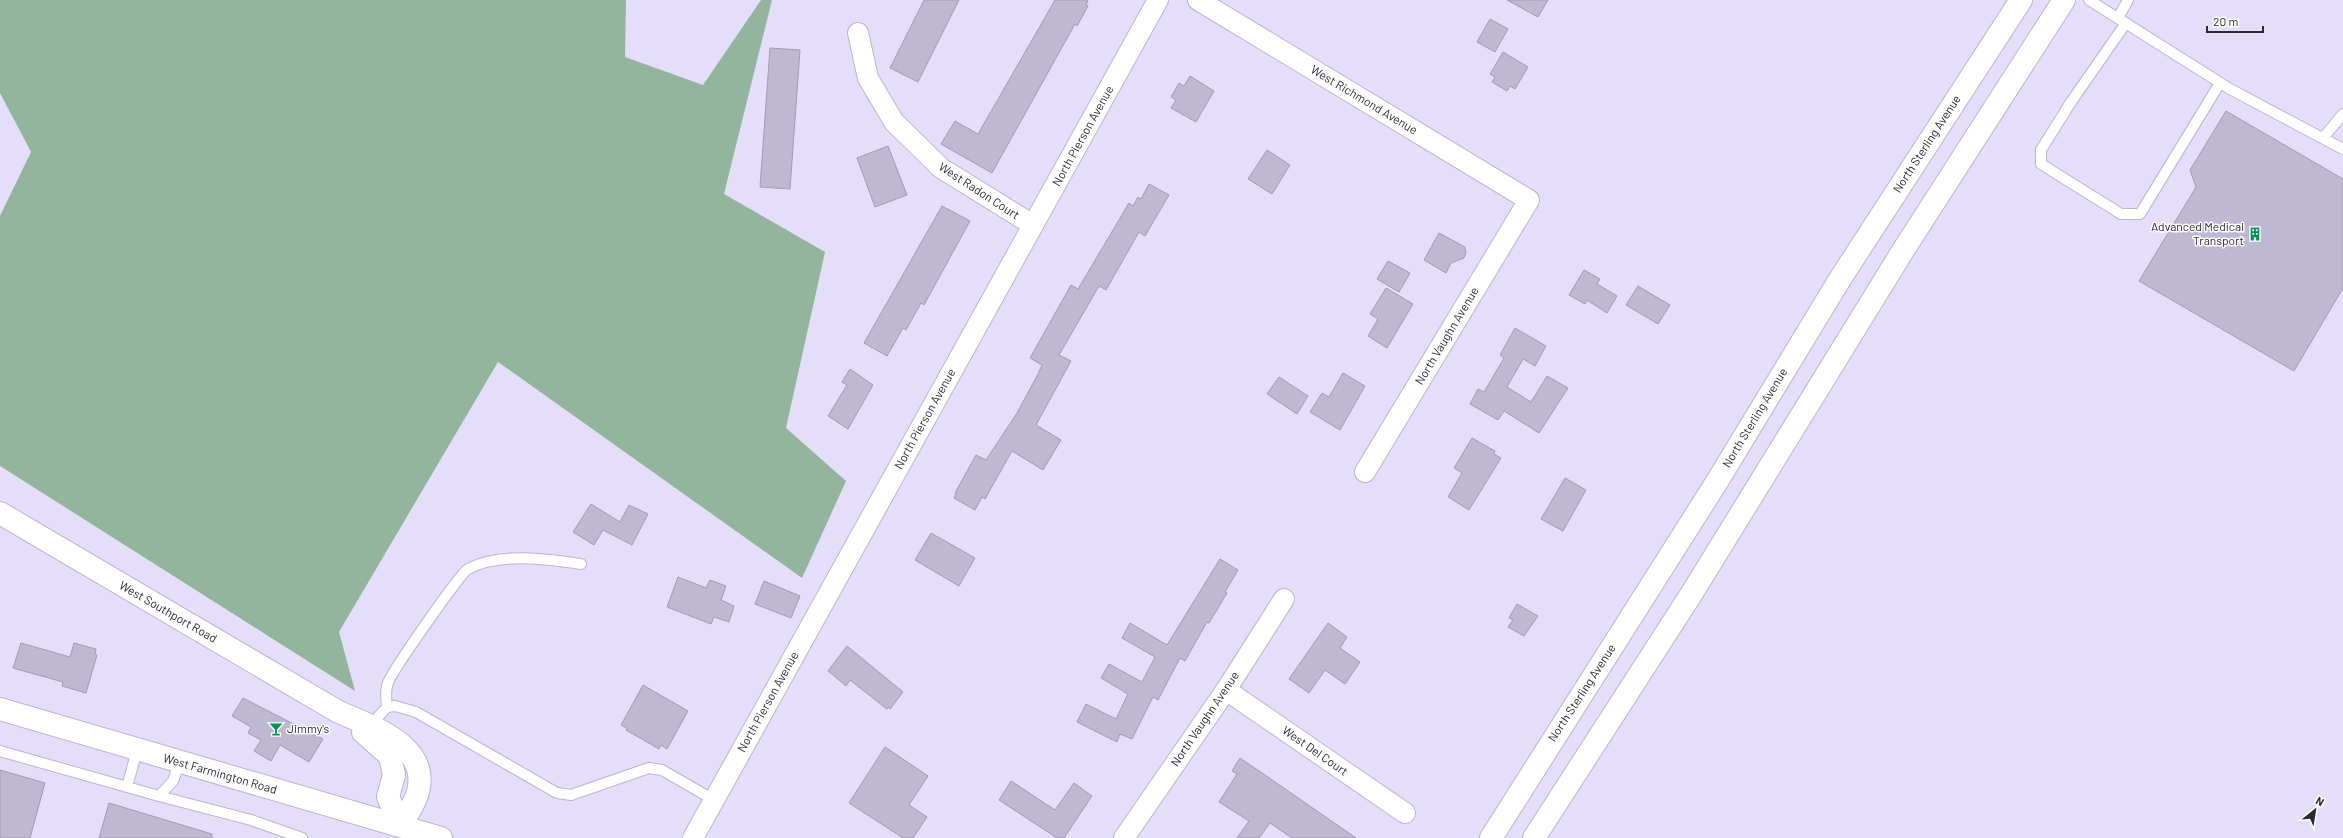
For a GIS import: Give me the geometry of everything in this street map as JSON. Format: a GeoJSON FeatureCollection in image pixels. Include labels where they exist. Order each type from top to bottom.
{"type":"FeatureCollection","features":[{"type":"Feature","properties":{"kind":"main road","name":"North Sterling Avenue"},"geometry":{"type":"LineString","coordinates":[[1490,838],[1718,480],[1840,279],[2021,0]]}},
{"type":"Feature","properties":{"kind":"main road"},"geometry":{"type":"LineString","coordinates":[[1534,838],[1688,599],[1904,249],[2064,0]]}},
{"type":"Feature","properties":{"kind":"main road","name":"West Southport Road"},"geometry":{"type":"LineString","coordinates":[[0,513],[337,711],[392,737],[416,761],[419,775],[418,793],[401,826]]}},
{"type":"Feature","properties":{"kind":"main road","name":"West Farmington Road"},"geometry":{"type":"LineString","coordinates":[[0,709],[441,838]]}},
{"type":"Feature","properties":{"kind":"main road","name":"West Southport Road"},"geometry":{"type":"LineString","coordinates":[[337,711],[378,743],[390,756],[394,775],[388,798],[401,826]]}},
{"type":"Feature","properties":{"kind":"street","name":"North Pierson Avenue"},"geometry":{"type":"LineString","coordinates":[[693,838],[1158,0]]}},
{"type":"Feature","properties":{"kind":"street","name":"West Richmond Avenue"},"geometry":{"type":"LineString","coordinates":[[1198,0],[1529,200]]}},
{"type":"Feature","properties":{"kind":"street","name":"West Radon Court"},"geometry":{"type":"LineString","coordinates":[[858,33],[868,78],[894,122],[941,168],[1033,225]]}},
{"type":"Feature","properties":{"kind":"street","name":"North Vaughn Avenue"},"geometry":{"type":"LineString","coordinates":[[1365,472],[1529,200]]}},
{"type":"Feature","properties":{"kind":"street","name":"North Vaughn Avenue"},"geometry":{"type":"LineString","coordinates":[[1124,838],[1226,690],[1284,599]]}},
{"type":"Feature","properties":{"kind":"street","name":"West Del Court"},"geometry":{"type":"LineString","coordinates":[[1226,690],[1405,813]]}},
{"type":"Feature","properties":{"kind":"lane"},"geometry":{"type":"LineString","coordinates":[[2089,0],[2220,83],[2343,149]]}},
{"type":"Feature","properties":{"kind":"lane"},"geometry":{"type":"LineString","coordinates":[[2128,0],[2122,21],[2041,150],[2041,164],[2121,214],[2140,214],[2220,83]]}},
{"type":"Feature","properties":{"kind":"lane"},"geometry":{"type":"LineString","coordinates":[[2323,138],[2343,114]]}},
{"type":"Feature","properties":{"kind":"lane"},"geometry":{"type":"LineString","coordinates":[[370,726],[387,707],[388,682],[450,589],[466,569],[486,562],[534,557],[581,564]]}},
{"type":"Feature","properties":{"kind":"lane"},"geometry":{"type":"LineString","coordinates":[[387,707],[395,706],[416,712],[557,793],[571,795],[649,768],[662,770],[714,800]]}},
{"type":"Feature","properties":{"kind":"lane"},"geometry":{"type":"LineString","coordinates":[[128,787],[137,750]]}},
{"type":"Feature","properties":{"kind":"lane"},"geometry":{"type":"LineString","coordinates":[[0,751],[159,796],[251,820],[302,838]]}},
{"type":"Feature","properties":{"kind":"lane"},"geometry":{"type":"LineString","coordinates":[[159,796],[173,781],[180,762]]}},
{"type":"Feature","properties":{"kind":"green space"},"geometry":{"type":"Polygon","coordinates":[[[0,0],[626,0],[625,57],[703,85],[761,0],[772,0],[724,194],[825,252],[786,428],[846,481],[802,578],[498,362],[339,632],[355,691],[0,466],[0,216],[31,152],[0,93],[0,0]]]}},
{"type":"Feature","properties":{"kind":"building"},"geometry":{"type":"Polygon","coordinates":[[[924,0],[959,0],[918,82],[890,68],[924,0]]]}},
{"type":"Feature","properties":{"kind":"building"},"geometry":{"type":"Polygon","coordinates":[[[1055,0],[1088,0],[1086,5],[1088,6],[1077,26],[1075,24],[992,173],[941,144],[955,121],[978,134],[1055,0]]]}},
{"type":"Feature","properties":{"kind":"building"},"geometry":{"type":"Polygon","coordinates":[[[1507,0],[1548,0],[1538,17],[1507,0]]]}},
{"type":"Feature","properties":{"kind":"building"},"geometry":{"type":"Polygon","coordinates":[[[1490,19],[1508,29],[1495,52],[1477,42],[1490,19]]]}},
{"type":"Feature","properties":{"kind":"building"},"geometry":{"type":"Polygon","coordinates":[[[770,48],[800,50],[790,189],[760,187],[770,48]]]}},
{"type":"Feature","properties":{"kind":"building"},"geometry":{"type":"Polygon","coordinates":[[[1503,52],[1528,67],[1515,89],[1510,86],[1507,91],[1492,82],[1495,77],[1490,74],[1503,52]]]}},
{"type":"Feature","properties":{"kind":"building"},"geometry":{"type":"Polygon","coordinates":[[[1190,76],[1214,91],[1196,122],[1171,108],[1176,100],[1171,97],[1179,83],[1184,86],[1190,76]]]}},
{"type":"Feature","properties":{"kind":"building","name":"Advanced Medical Transport"},"geometry":{"type":"Polygon","coordinates":[[[2226,111],[2343,179],[2343,288],[2294,371],[2139,281],[2196,187],[2190,170],[2226,111]]]}},
{"type":"Feature","properties":{"kind":"building"},"geometry":{"type":"Polygon","coordinates":[[[888,146],[907,195],[875,207],[857,158],[888,146]]]}},
{"type":"Feature","properties":{"kind":"building"},"geometry":{"type":"Polygon","coordinates":[[[1267,150],[1290,165],[1272,194],[1248,179],[1267,150]]]}},
{"type":"Feature","properties":{"kind":"building"},"geometry":{"type":"Polygon","coordinates":[[[1149,184],[1169,195],[1145,236],[1139,232],[1106,290],[1099,286],[1059,355],[1071,361],[1036,425],[1061,440],[1043,470],[1012,451],[985,499],[982,497],[975,510],[954,498],[955,493],[976,455],[986,460],[1017,413],[1042,365],[1030,358],[1071,285],[1078,289],[1129,203],[1133,206],[1138,197],[1141,199],[1149,184]]]}},
{"type":"Feature","properties":{"kind":"building"},"geometry":{"type":"Polygon","coordinates":[[[942,206],[970,221],[924,305],[921,303],[906,330],[903,328],[887,356],[864,343],[942,206]]]}},
{"type":"Feature","properties":{"kind":"building"},"geometry":{"type":"Polygon","coordinates":[[[1439,233],[1465,247],[1466,253],[1464,258],[1451,263],[1446,273],[1424,260],[1439,233]]]}},
{"type":"Feature","properties":{"kind":"building"},"geometry":{"type":"Polygon","coordinates":[[[1388,261],[1410,273],[1399,292],[1377,279],[1388,261]]]}},
{"type":"Feature","properties":{"kind":"building"},"geometry":{"type":"Polygon","coordinates":[[[1584,270],[1600,279],[1597,284],[1617,296],[1607,313],[1587,300],[1585,304],[1569,295],[1584,270]]]}},
{"type":"Feature","properties":{"kind":"building"},"geometry":{"type":"Polygon","coordinates":[[[1638,286],[1670,305],[1658,324],[1626,305],[1638,286]]]}},
{"type":"Feature","properties":{"kind":"building"},"geometry":{"type":"Polygon","coordinates":[[[1386,288],[1413,304],[1387,348],[1368,336],[1378,319],[1370,314],[1386,288]]]}},
{"type":"Feature","properties":{"kind":"building"},"geometry":{"type":"Polygon","coordinates":[[[1515,328],[1546,346],[1535,366],[1523,359],[1507,387],[1531,402],[1547,376],[1568,388],[1539,433],[1504,411],[1498,420],[1470,404],[1478,389],[1484,392],[1504,358],[1500,355],[1515,328]]]}},
{"type":"Feature","properties":{"kind":"building"},"geometry":{"type":"Polygon","coordinates":[[[850,369],[873,385],[848,429],[828,416],[847,385],[842,382],[850,369]]]}},
{"type":"Feature","properties":{"kind":"building"},"geometry":{"type":"Polygon","coordinates":[[[1343,373],[1365,386],[1340,430],[1310,412],[1322,393],[1329,397],[1343,373]]]}},
{"type":"Feature","properties":{"kind":"building"},"geometry":{"type":"Polygon","coordinates":[[[1279,377],[1308,396],[1297,414],[1267,394],[1279,377]]]}},
{"type":"Feature","properties":{"kind":"building"},"geometry":{"type":"Polygon","coordinates":[[[1472,438],[1495,451],[1494,454],[1501,458],[1469,510],[1448,497],[1462,473],[1454,468],[1472,438]]]}},
{"type":"Feature","properties":{"kind":"building"},"geometry":{"type":"Polygon","coordinates":[[[1565,478],[1586,490],[1563,531],[1541,519],[1565,478]]]}},
{"type":"Feature","properties":{"kind":"building"},"geometry":{"type":"Polygon","coordinates":[[[591,504],[620,522],[629,505],[648,514],[632,545],[603,530],[594,545],[573,532],[591,504]]]}},
{"type":"Feature","properties":{"kind":"building"},"geometry":{"type":"Polygon","coordinates":[[[931,533],[975,558],[959,586],[915,560],[931,533]]]}},
{"type":"Feature","properties":{"kind":"building"},"geometry":{"type":"Polygon","coordinates":[[[1220,559],[1238,570],[1225,592],[1227,593],[1209,623],[1207,622],[1185,661],[1180,658],[1158,700],[1153,697],[1132,739],[1120,734],[1117,742],[1077,722],[1086,704],[1116,719],[1128,694],[1101,678],[1109,664],[1142,682],[1155,657],[1122,638],[1130,623],[1167,645],[1220,559]]]}},
{"type":"Feature","properties":{"kind":"building"},"geometry":{"type":"Polygon","coordinates":[[[678,577],[706,588],[710,580],[726,586],[721,600],[734,606],[729,622],[714,617],[711,624],[667,607],[678,577]]]}},
{"type":"Feature","properties":{"kind":"building"},"geometry":{"type":"Polygon","coordinates":[[[764,581],[800,596],[791,618],[755,604],[764,581]]]}},
{"type":"Feature","properties":{"kind":"building"},"geometry":{"type":"Polygon","coordinates":[[[1517,604],[1538,616],[1524,636],[1508,627],[1513,620],[1509,618],[1517,604]]]}},
{"type":"Feature","properties":{"kind":"building"},"geometry":{"type":"Polygon","coordinates":[[[1328,623],[1347,637],[1340,648],[1360,662],[1345,684],[1325,670],[1309,693],[1289,679],[1328,623]]]}},
{"type":"Feature","properties":{"kind":"building"},"geometry":{"type":"Polygon","coordinates":[[[21,643],[70,657],[74,643],[96,649],[95,654],[97,655],[86,693],[62,686],[63,682],[13,668],[21,643]]]}},
{"type":"Feature","properties":{"kind":"building"},"geometry":{"type":"Polygon","coordinates":[[[847,646],[903,692],[890,709],[889,707],[887,709],[850,680],[846,686],[828,671],[847,646]]]}},
{"type":"Feature","properties":{"kind":"building"},"geometry":{"type":"Polygon","coordinates":[[[643,685],[688,711],[667,749],[661,745],[659,749],[626,730],[627,728],[621,725],[643,685]]]}},
{"type":"Feature","properties":{"kind":"building","name":"Jimmy's"},"geometry":{"type":"Polygon","coordinates":[[[243,698],[323,739],[309,762],[280,745],[271,761],[254,751],[261,740],[248,733],[251,727],[232,716],[243,698]]]}},
{"type":"Feature","properties":{"kind":"building"},"geometry":{"type":"Polygon","coordinates":[[[885,747],[928,776],[909,805],[927,817],[913,838],[903,838],[849,803],[885,747]]]}},
{"type":"Feature","properties":{"kind":"building"},"geometry":{"type":"Polygon","coordinates":[[[1240,758],[1356,838],[1292,838],[1270,823],[1259,838],[1237,838],[1249,821],[1219,802],[1237,774],[1232,771],[1240,758]]]}},
{"type":"Feature","properties":{"kind":"building"},"geometry":{"type":"Polygon","coordinates":[[[0,770],[45,783],[30,838],[0,838],[0,770]]]}},
{"type":"Feature","properties":{"kind":"building"},"geometry":{"type":"Polygon","coordinates":[[[1011,781],[1055,810],[1074,783],[1092,796],[1064,838],[1057,838],[999,800],[1011,781]]]}},
{"type":"Feature","properties":{"kind":"building"},"geometry":{"type":"Polygon","coordinates":[[[109,803],[212,834],[212,838],[99,838],[109,803]]]}},
{"type":"Feature","properties":{"kind":"place","name":"Advanced Medical Transport"},"geometry":{"type":"Point","coordinates":[2255,234]}},
{"type":"Feature","properties":{"kind":"place","name":"Jimmy's"},"geometry":{"type":"Point","coordinates":[276,729]}}]}
